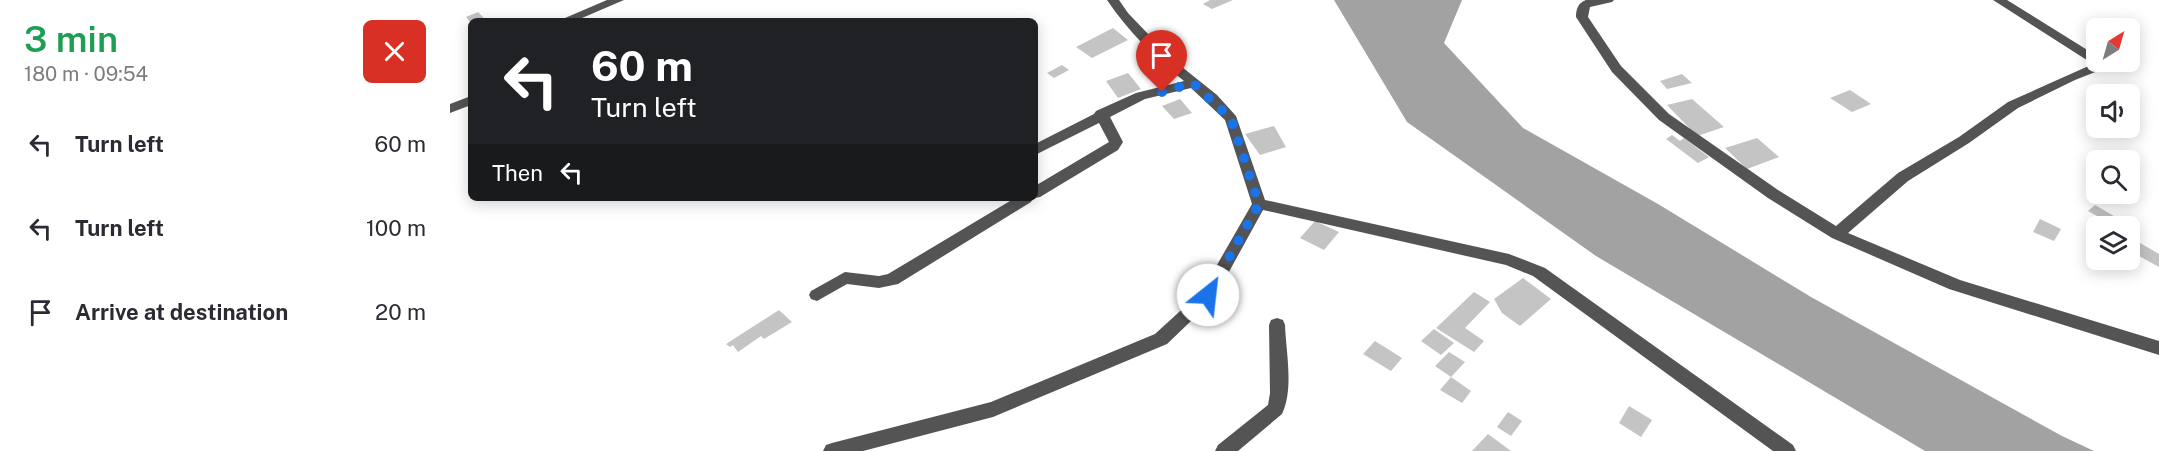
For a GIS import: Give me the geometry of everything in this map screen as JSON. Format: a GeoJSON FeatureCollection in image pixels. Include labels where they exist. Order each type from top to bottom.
{"type":"FeatureCollection","features":[{"type":"Feature","properties":{"kind":"street"},"geometry":{"type":"LineString","coordinates":[[572,18],[618,0]]}},
{"type":"Feature","properties":{"kind":"street"},"geometry":{"type":"LineString","coordinates":[[833,451],[993,408],[1161,339],[1208,295],[1259,204],[1231,119],[1154,47],[1124,16],[1113,0]]}},
{"type":"Feature","properties":{"kind":"street"},"geometry":{"type":"LineString","coordinates":[[1608,0],[1586,4],[1582,9],[1582,16],[1616,69],[1646,100],[1664,117],[1709,150],[1837,234],[1954,285],[2159,348]]}},
{"type":"Feature","properties":{"kind":"street"},"geometry":{"type":"LineString","coordinates":[[1999,0],[2086,53]]}},
{"type":"Feature","properties":{"kind":"street"},"geometry":{"type":"LineString","coordinates":[[1837,234],[1903,177],[1964,140],[2013,105],[2086,69]]}},
{"type":"Feature","properties":{"kind":"street"},"geometry":{"type":"LineString","coordinates":[[1038,148],[1101,114],[1141,96],[1193,83]]}},
{"type":"Feature","properties":{"kind":"street"},"geometry":{"type":"LineString","coordinates":[[450,109],[468,101]]}},
{"type":"Feature","properties":{"kind":"street"},"geometry":{"type":"LineString","coordinates":[[1038,191],[1113,147],[1116,142],[1101,114]]}},
{"type":"Feature","properties":{"kind":"street"},"geometry":{"type":"LineString","coordinates":[[817,295],[845,278],[886,282],[892,280],[1021,201]]}},
{"type":"Feature","properties":{"kind":"street"},"geometry":{"type":"LineString","coordinates":[[1259,204],[1509,260],[1539,272],[1787,451]]}},
{"type":"Feature","properties":{"kind":"street"},"geometry":{"type":"LineString","coordinates":[[1224,451],[1276,409],[1280,393],[1277,324]]}},
{"type":"Feature","properties":{"kind":"shaded area"},"geometry":{"type":"Polygon","coordinates":[[[1334,0],[1462,0],[1444,43],[1523,128],[1658,204],[1811,297],[2062,436],[2094,451],[1925,451],[1596,256],[1407,122],[1334,0]]]}},
{"type":"Feature","properties":{"kind":"building"},"geometry":{"type":"Polygon","coordinates":[[[1210,0],[1233,0],[1212,9],[1203,4],[1210,0]]]}},
{"type":"Feature","properties":{"kind":"building"},"geometry":{"type":"Polygon","coordinates":[[[478,12],[484,18],[468,19],[466,17],[478,12]]]}},
{"type":"Feature","properties":{"kind":"building"},"geometry":{"type":"Polygon","coordinates":[[[1113,28],[1128,40],[1092,58],[1076,47],[1113,28]]]}},
{"type":"Feature","properties":{"kind":"building"},"geometry":{"type":"Polygon","coordinates":[[[1062,65],[1069,70],[1054,78],[1047,73],[1062,65]]]}},
{"type":"Feature","properties":{"kind":"building"},"geometry":{"type":"Polygon","coordinates":[[[1128,73],[1141,89],[1118,98],[1106,81],[1128,73]]]}},
{"type":"Feature","properties":{"kind":"building"},"geometry":{"type":"Polygon","coordinates":[[[1682,74],[1692,83],[1667,89],[1660,81],[1682,74]]]}},
{"type":"Feature","properties":{"kind":"building"},"geometry":{"type":"Polygon","coordinates":[[[1850,90],[1871,104],[1852,112],[1830,98],[1850,90]]]}},
{"type":"Feature","properties":{"kind":"building"},"geometry":{"type":"Polygon","coordinates":[[[1180,99],[1192,113],[1174,119],[1162,106],[1180,99]]]}},
{"type":"Feature","properties":{"kind":"building"},"geometry":{"type":"Polygon","coordinates":[[[1692,99],[1724,127],[1697,136],[1667,105],[1692,99]]]}},
{"type":"Feature","properties":{"kind":"building"},"geometry":{"type":"Polygon","coordinates":[[[1274,126],[1286,147],[1260,155],[1245,134],[1274,126]]]}},
{"type":"Feature","properties":{"kind":"building"},"geometry":{"type":"Polygon","coordinates":[[[1672,135],[1680,141],[1684,138],[1709,157],[1698,163],[1666,139],[1672,135]]]}},
{"type":"Feature","properties":{"kind":"building"},"geometry":{"type":"Polygon","coordinates":[[[1757,138],[1779,157],[1747,169],[1725,148],[1757,138]]]}},
{"type":"Feature","properties":{"kind":"building"},"geometry":{"type":"Polygon","coordinates":[[[2095,205],[2114,216],[2097,216],[2088,211],[2095,205]]]}},
{"type":"Feature","properties":{"kind":"building"},"geometry":{"type":"Polygon","coordinates":[[[2040,219],[2061,229],[2054,241],[2033,232],[2040,219]]]}},
{"type":"Feature","properties":{"kind":"building"},"geometry":{"type":"Polygon","coordinates":[[[1315,221],[1339,232],[1324,250],[1300,238],[1315,221]]]}},
{"type":"Feature","properties":{"kind":"building"},"geometry":{"type":"Polygon","coordinates":[[[2140,243],[2159,254],[2159,267],[2140,257],[2140,243]]]}},
{"type":"Feature","properties":{"kind":"building"},"geometry":{"type":"Polygon","coordinates":[[[1523,278],[1551,299],[1520,326],[1502,313],[1494,299],[1523,278]]]}},
{"type":"Feature","properties":{"kind":"building"},"geometry":{"type":"Polygon","coordinates":[[[1474,292],[1490,302],[1465,328],[1484,341],[1474,352],[1436,328],[1474,292]]]}},
{"type":"Feature","properties":{"kind":"building"},"geometry":{"type":"Polygon","coordinates":[[[779,310],[792,322],[764,339],[761,336],[738,352],[733,345],[730,347],[726,344],[779,310]]]}},
{"type":"Feature","properties":{"kind":"building"},"geometry":{"type":"Polygon","coordinates":[[[1434,329],[1454,343],[1441,355],[1421,341],[1434,329]]]}},
{"type":"Feature","properties":{"kind":"building"},"geometry":{"type":"Polygon","coordinates":[[[1375,341],[1402,358],[1391,371],[1363,354],[1375,341]]]}},
{"type":"Feature","properties":{"kind":"building"},"geometry":{"type":"Polygon","coordinates":[[[1449,352],[1465,362],[1451,377],[1435,366],[1449,352]]]}},
{"type":"Feature","properties":{"kind":"building"},"geometry":{"type":"Polygon","coordinates":[[[1451,377],[1471,391],[1462,403],[1440,390],[1451,377]]]}},
{"type":"Feature","properties":{"kind":"building"},"geometry":{"type":"Polygon","coordinates":[[[1629,406],[1652,420],[1641,437],[1619,423],[1629,406]]]}},
{"type":"Feature","properties":{"kind":"building"},"geometry":{"type":"Polygon","coordinates":[[[1508,412],[1522,421],[1511,436],[1497,427],[1508,412]]]}},
{"type":"Feature","properties":{"kind":"building"},"geometry":{"type":"Polygon","coordinates":[[[1488,434],[1511,451],[1472,451],[1488,434]]]}},
{"type":"Feature","properties":{"kind":"route"},"geometry":{"type":"LineString","coordinates":[[1162,92],[1193,83],[1212,98],[1231,119],[1241,142],[1259,204],[1208,295]]}}]}
